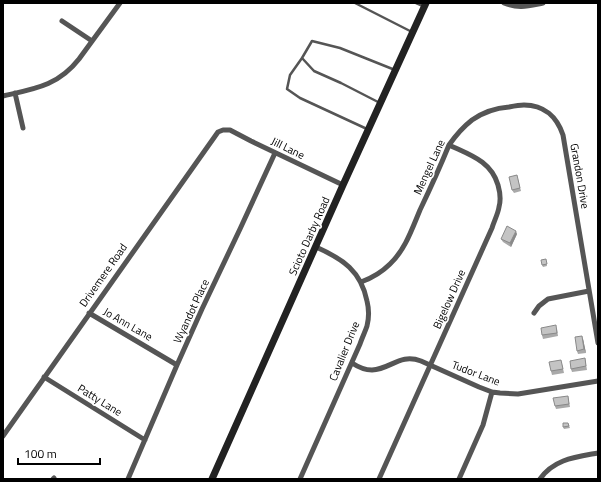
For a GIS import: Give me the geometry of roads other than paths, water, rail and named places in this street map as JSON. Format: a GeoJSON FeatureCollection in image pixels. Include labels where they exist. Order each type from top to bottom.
{"type":"FeatureCollection","features":[{"type":"Feature","properties":{"kind":"main road","name":"Scioto Darby Road"},"geometry":{"type":"LineString","coordinates":[[212,479],[425,5]]}},
{"type":"Feature","properties":{"kind":"street"},"geometry":{"type":"LineString","coordinates":[[3,96],[41,87],[63,76],[72,68],[120,3]]}},
{"type":"Feature","properties":{"kind":"street"},"geometry":{"type":"LineString","coordinates":[[504,3],[517,7],[543,3]]}},
{"type":"Feature","properties":{"kind":"street"},"geometry":{"type":"LineString","coordinates":[[62,21],[92,42]]}},
{"type":"Feature","properties":{"kind":"street"},"geometry":{"type":"LineString","coordinates":[[15,93],[23,128]]}},
{"type":"Feature","properties":{"kind":"street","name":"Mengel Lane"},"geometry":{"type":"LineString","coordinates":[[361,282],[383,270],[391,264],[398,255],[409,235],[449,145],[464,127],[473,119],[505,107],[524,105],[532,106],[546,112]]}},
{"type":"Feature","properties":{"kind":"street","name":"Grandon Drive"},"geometry":{"type":"LineString","coordinates":[[546,112],[556,121],[563,135],[598,343]]}},
{"type":"Feature","properties":{"kind":"street","name":"Jill Lane"},"geometry":{"type":"LineString","coordinates":[[223,130],[230,130],[343,185]]}},
{"type":"Feature","properties":{"kind":"street","name":"Drivemere Road"},"geometry":{"type":"LineString","coordinates":[[3,436],[214,137],[218,132],[223,130]]}},
{"type":"Feature","properties":{"kind":"street","name":"Bigelow Drive"},"geometry":{"type":"LineString","coordinates":[[379,479],[492,228],[499,207],[500,198],[497,181],[488,167],[474,156],[449,145]]}},
{"type":"Feature","properties":{"kind":"street","name":"Wyandot Place"},"geometry":{"type":"LineString","coordinates":[[128,479],[177,365],[275,153]]}},
{"type":"Feature","properties":{"kind":"street","name":"Cavalier Drive"},"geometry":{"type":"LineString","coordinates":[[300,479],[352,363],[367,326],[368,318],[366,294],[355,273],[350,267],[328,252],[316,247]]}},
{"type":"Feature","properties":{"kind":"street"},"geometry":{"type":"LineString","coordinates":[[534,313],[539,306],[548,299],[589,292]]}},
{"type":"Feature","properties":{"kind":"street","name":"Jo Ann Lane"},"geometry":{"type":"LineString","coordinates":[[89,313],[177,365]]}},
{"type":"Feature","properties":{"kind":"street","name":"Tudor Lane"},"geometry":{"type":"LineString","coordinates":[[352,363],[362,368],[374,370],[404,359],[411,358],[492,392],[518,394],[598,381]]}},
{"type":"Feature","properties":{"kind":"street","name":"Patty Lane"},"geometry":{"type":"LineString","coordinates":[[44,377],[146,440]]}},
{"type":"Feature","properties":{"kind":"street"},"geometry":{"type":"LineString","coordinates":[[459,479],[483,425],[492,392]]}},
{"type":"Feature","properties":{"kind":"street"},"geometry":{"type":"LineString","coordinates":[[540,479],[557,463],[568,459],[598,453]]}},
{"type":"Feature","properties":{"kind":"lane"},"geometry":{"type":"LineString","coordinates":[[355,3],[412,33]]}},
{"type":"Feature","properties":{"kind":"lane"},"geometry":{"type":"LineString","coordinates":[[416,3],[425,5]]}},
{"type":"Feature","properties":{"kind":"lane"},"geometry":{"type":"LineString","coordinates":[[368,130],[300,98],[287,89],[290,75],[312,41],[340,48],[396,70]]}},
{"type":"Feature","properties":{"kind":"lane"},"geometry":{"type":"LineString","coordinates":[[302,58],[314,71],[380,103]]}}]}
